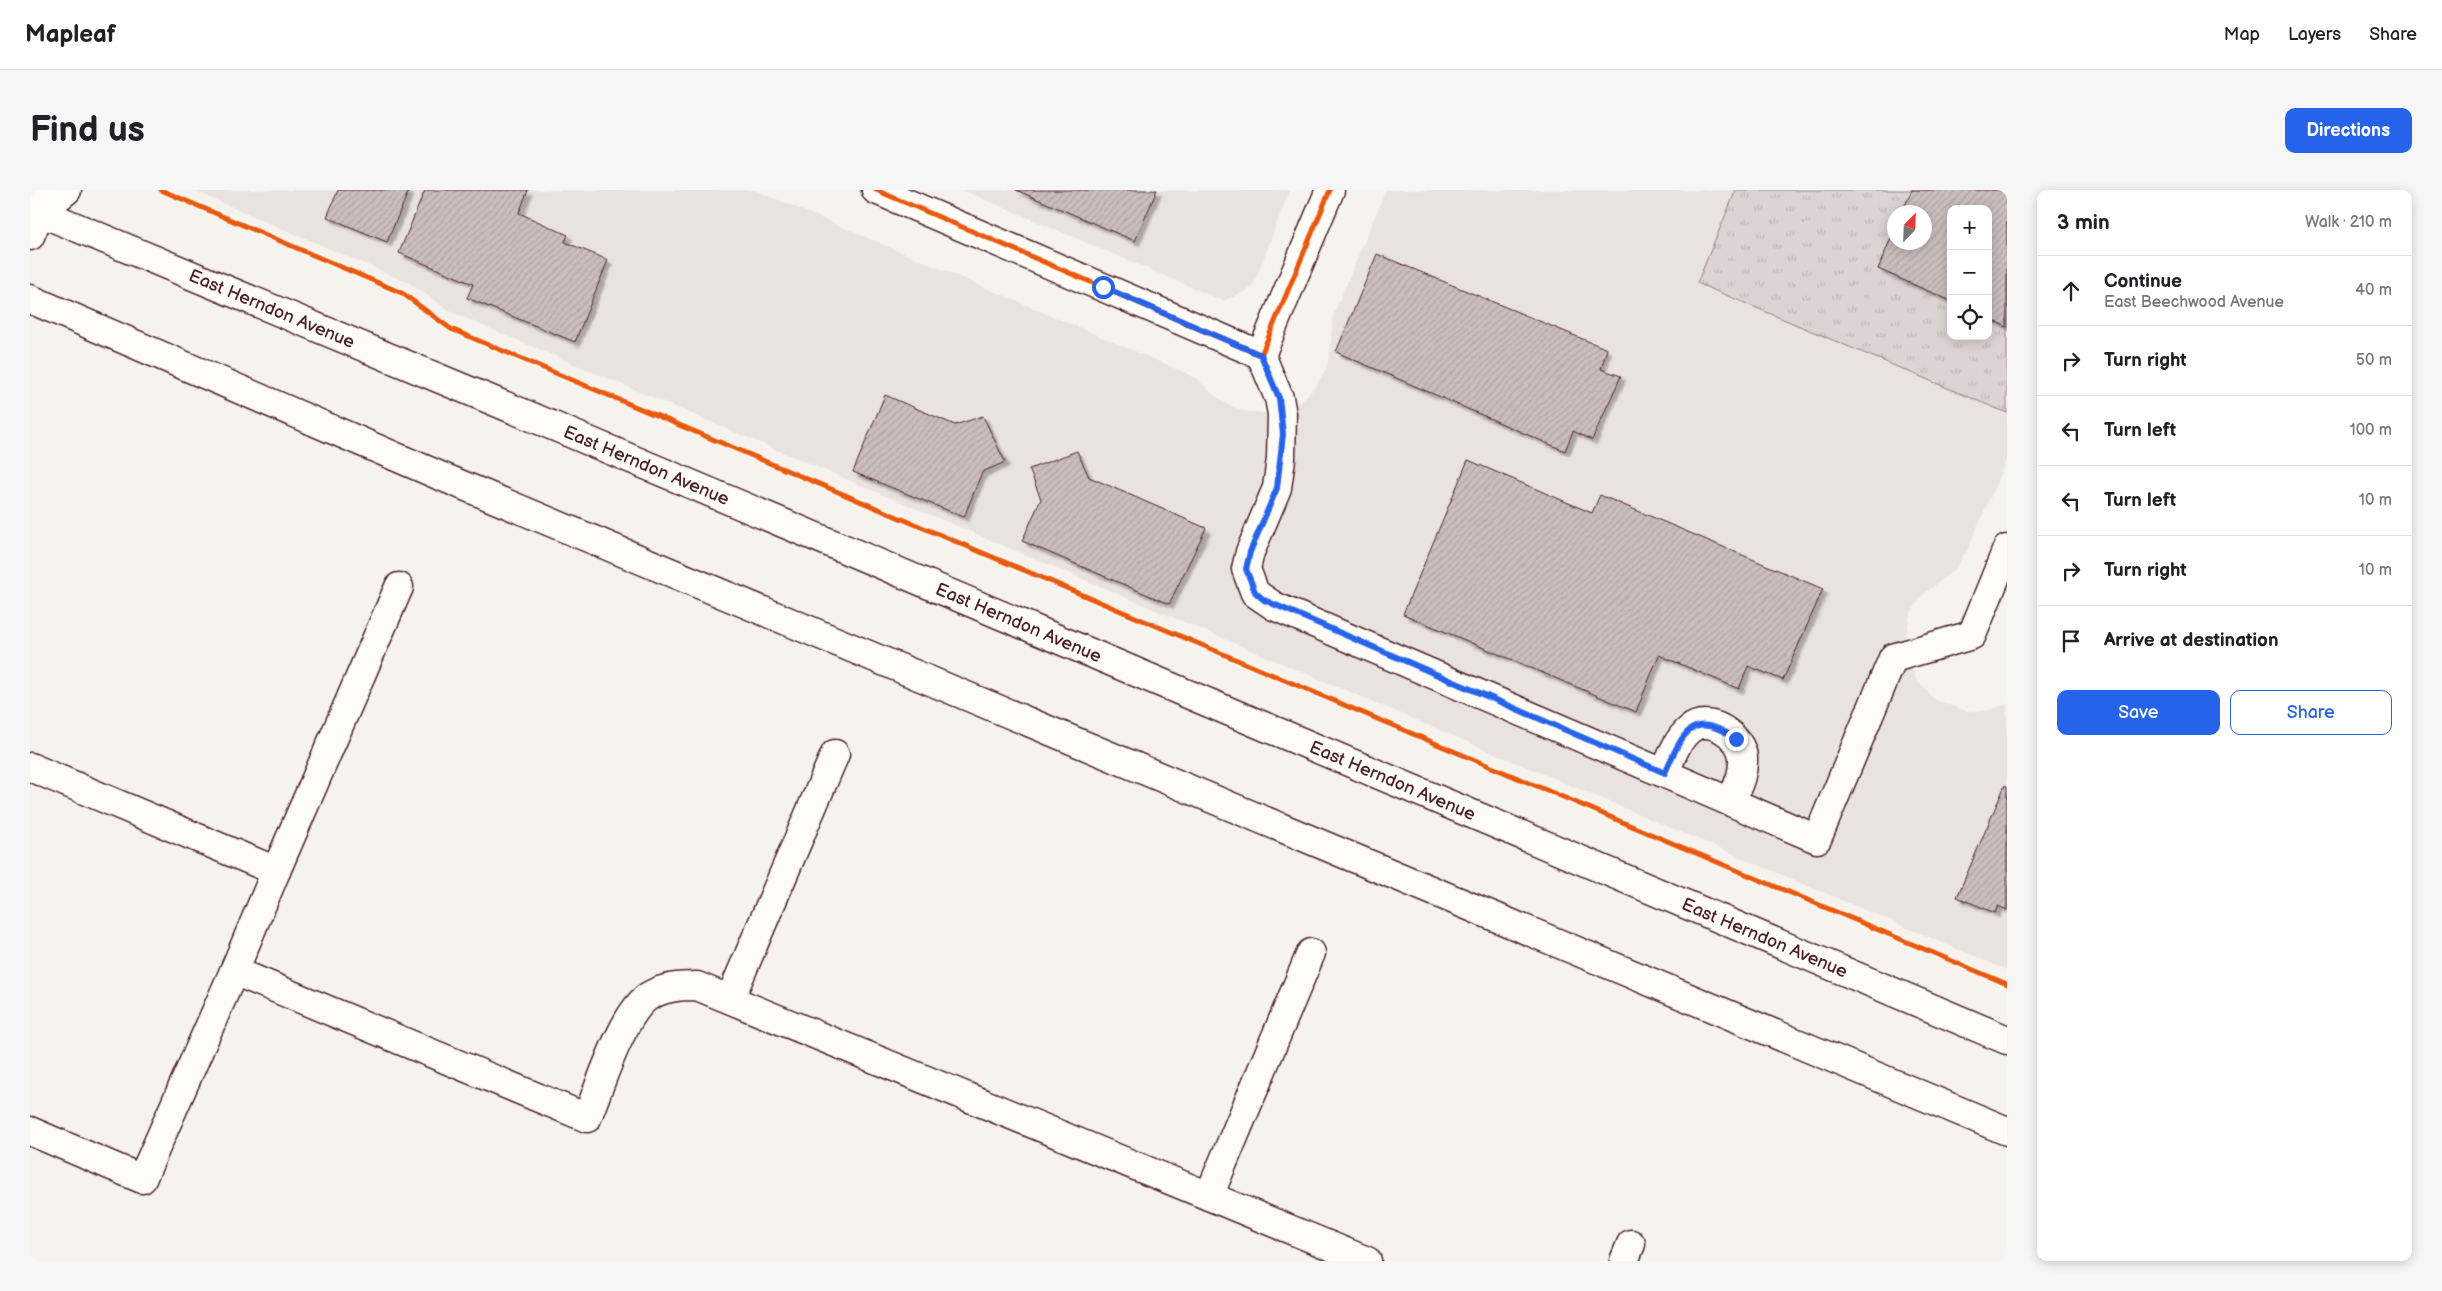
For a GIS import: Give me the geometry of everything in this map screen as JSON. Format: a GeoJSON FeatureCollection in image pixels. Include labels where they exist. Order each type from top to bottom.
{"type":"FeatureCollection","features":[{"type":"Feature","properties":{"kind":"main road"},"geometry":{"type":"LineString","coordinates":[[34,211],[67,190]]}},
{"type":"Feature","properties":{"kind":"main road"},"geometry":{"type":"LineString","coordinates":[[876,190],[1261,355],[1279,398],[1283,434],[1277,488],[1250,552],[1246,569],[1255,592],[1274,606],[1817,839],[1893,658],[1972,635],[2007,549]]}},
{"type":"Feature","properties":{"kind":"main road"},"geometry":{"type":"LineString","coordinates":[[1261,355],[1330,190]]}},
{"type":"Feature","properties":{"kind":"main road","name":"East Herndon Avenue"},"geometry":{"type":"LineString","coordinates":[[34,211],[541,421],[2007,1040]]}},
{"type":"Feature","properties":{"kind":"main road"},"geometry":{"type":"LineString","coordinates":[[30,299],[456,482],[2007,1131]]}},
{"type":"Feature","properties":{"kind":"main road"},"geometry":{"type":"LineString","coordinates":[[30,1131],[142,1179],[234,971],[399,587]]}},
{"type":"Feature","properties":{"kind":"main road"},"geometry":{"type":"LineString","coordinates":[[1665,773],[1678,742],[1691,728],[1706,724],[1722,729],[1736,739],[1743,755],[1743,772],[1731,802]]}},
{"type":"Feature","properties":{"kind":"main road"},"geometry":{"type":"LineString","coordinates":[[730,999],[835,754]]}},
{"type":"Feature","properties":{"kind":"main road"},"geometry":{"type":"LineString","coordinates":[[30,767],[276,871]]}},
{"type":"Feature","properties":{"kind":"main road"},"geometry":{"type":"LineString","coordinates":[[1209,1196],[1311,953]]}},
{"type":"Feature","properties":{"kind":"main road"},"geometry":{"type":"LineString","coordinates":[[234,971],[587,1118],[629,1017],[648,996],[675,986],[697,986],[1367,1261]]}},
{"type":"Feature","properties":{"kind":"shaded area"},"geometry":{"type":"Polygon","coordinates":[[[192,190],[755,190],[1184,372],[1198,380],[1227,404],[1244,411],[1262,413],[1282,410],[1301,401],[1316,386],[1326,368],[1330,352],[1333,316],[1386,190],[1736,190],[1697,283],[2007,413],[2007,458],[1968,549],[1955,569],[1923,595],[1910,614],[1905,642],[1906,655],[1917,681],[1936,700],[1967,711],[1985,711],[2007,704],[2007,970],[453,313],[409,283],[192,190]]]}},
{"type":"Feature","properties":{"kind":"shaded area"},"geometry":{"type":"Polygon","coordinates":[[[962,190],[1290,190],[1252,288],[1224,301],[962,190]]]}},
{"type":"Feature","properties":{"kind":"green space"},"geometry":{"type":"Polygon","coordinates":[[[1736,190],[2007,190],[2007,413],[1697,283],[1736,190]]]}},
{"type":"Feature","properties":{"kind":"building"},"geometry":{"type":"Polygon","coordinates":[[[338,190],[409,190],[387,242],[327,217],[338,190]]]}},
{"type":"Feature","properties":{"kind":"building"},"geometry":{"type":"Polygon","coordinates":[[[425,190],[528,190],[519,213],[568,235],[565,242],[608,260],[575,342],[467,298],[473,284],[399,253],[425,190]]]}},
{"type":"Feature","properties":{"kind":"building"},"geometry":{"type":"Polygon","coordinates":[[[1016,190],[1157,190],[1135,241],[1016,190]]]}},
{"type":"Feature","properties":{"kind":"building"},"geometry":{"type":"Polygon","coordinates":[[[1912,190],[2007,190],[2007,327],[1992,320],[1992,205],[1947,205],[1947,299],[1878,269],[1887,248],[1887,250],[1932,250],[1932,205],[1905,205],[1912,190]]]}},
{"type":"Feature","properties":{"kind":"building"},"geometry":{"type":"Polygon","coordinates":[[[1377,254],[1607,349],[1601,369],[1621,376],[1592,440],[1573,431],[1565,451],[1336,352],[1377,254]]]}},
{"type":"Feature","properties":{"kind":"building"},"geometry":{"type":"Polygon","coordinates":[[[885,395],[955,425],[983,416],[1005,462],[982,472],[964,517],[853,472],[885,395]]]}},
{"type":"Feature","properties":{"kind":"building"},"geometry":{"type":"Polygon","coordinates":[[[1077,451],[1089,477],[1206,528],[1169,604],[1022,541],[1041,499],[1029,469],[1077,451]]]}},
{"type":"Feature","properties":{"kind":"building"},"geometry":{"type":"Polygon","coordinates":[[[1468,460],[1592,513],[1600,495],[1823,589],[1783,680],[1748,666],[1739,689],[1659,655],[1636,712],[1403,614],[1468,460]]]}},
{"type":"Feature","properties":{"kind":"building"},"geometry":{"type":"Polygon","coordinates":[[[2005,785],[2007,786],[2007,910],[1998,906],[1995,913],[1957,897],[2005,785]]]}},
{"type":"Feature","properties":{"kind":"cycle path"},"geometry":{"type":"LineString","coordinates":[[161,190],[402,293],[451,329],[2007,984]]}},
{"type":"Feature","properties":{"kind":"cycle path"},"geometry":{"type":"LineString","coordinates":[[876,190],[1261,355],[1330,190]]}},
{"type":"Feature","properties":{"kind":"route"},"geometry":{"type":"LineString","coordinates":[[1103,287],[1261,355],[1279,398],[1283,434],[1277,488],[1250,552],[1246,569],[1249,581],[1255,592],[1264,600],[1274,606],[1665,773],[1678,742],[1691,728],[1706,724],[1722,729],[1736,739]]}}]}
